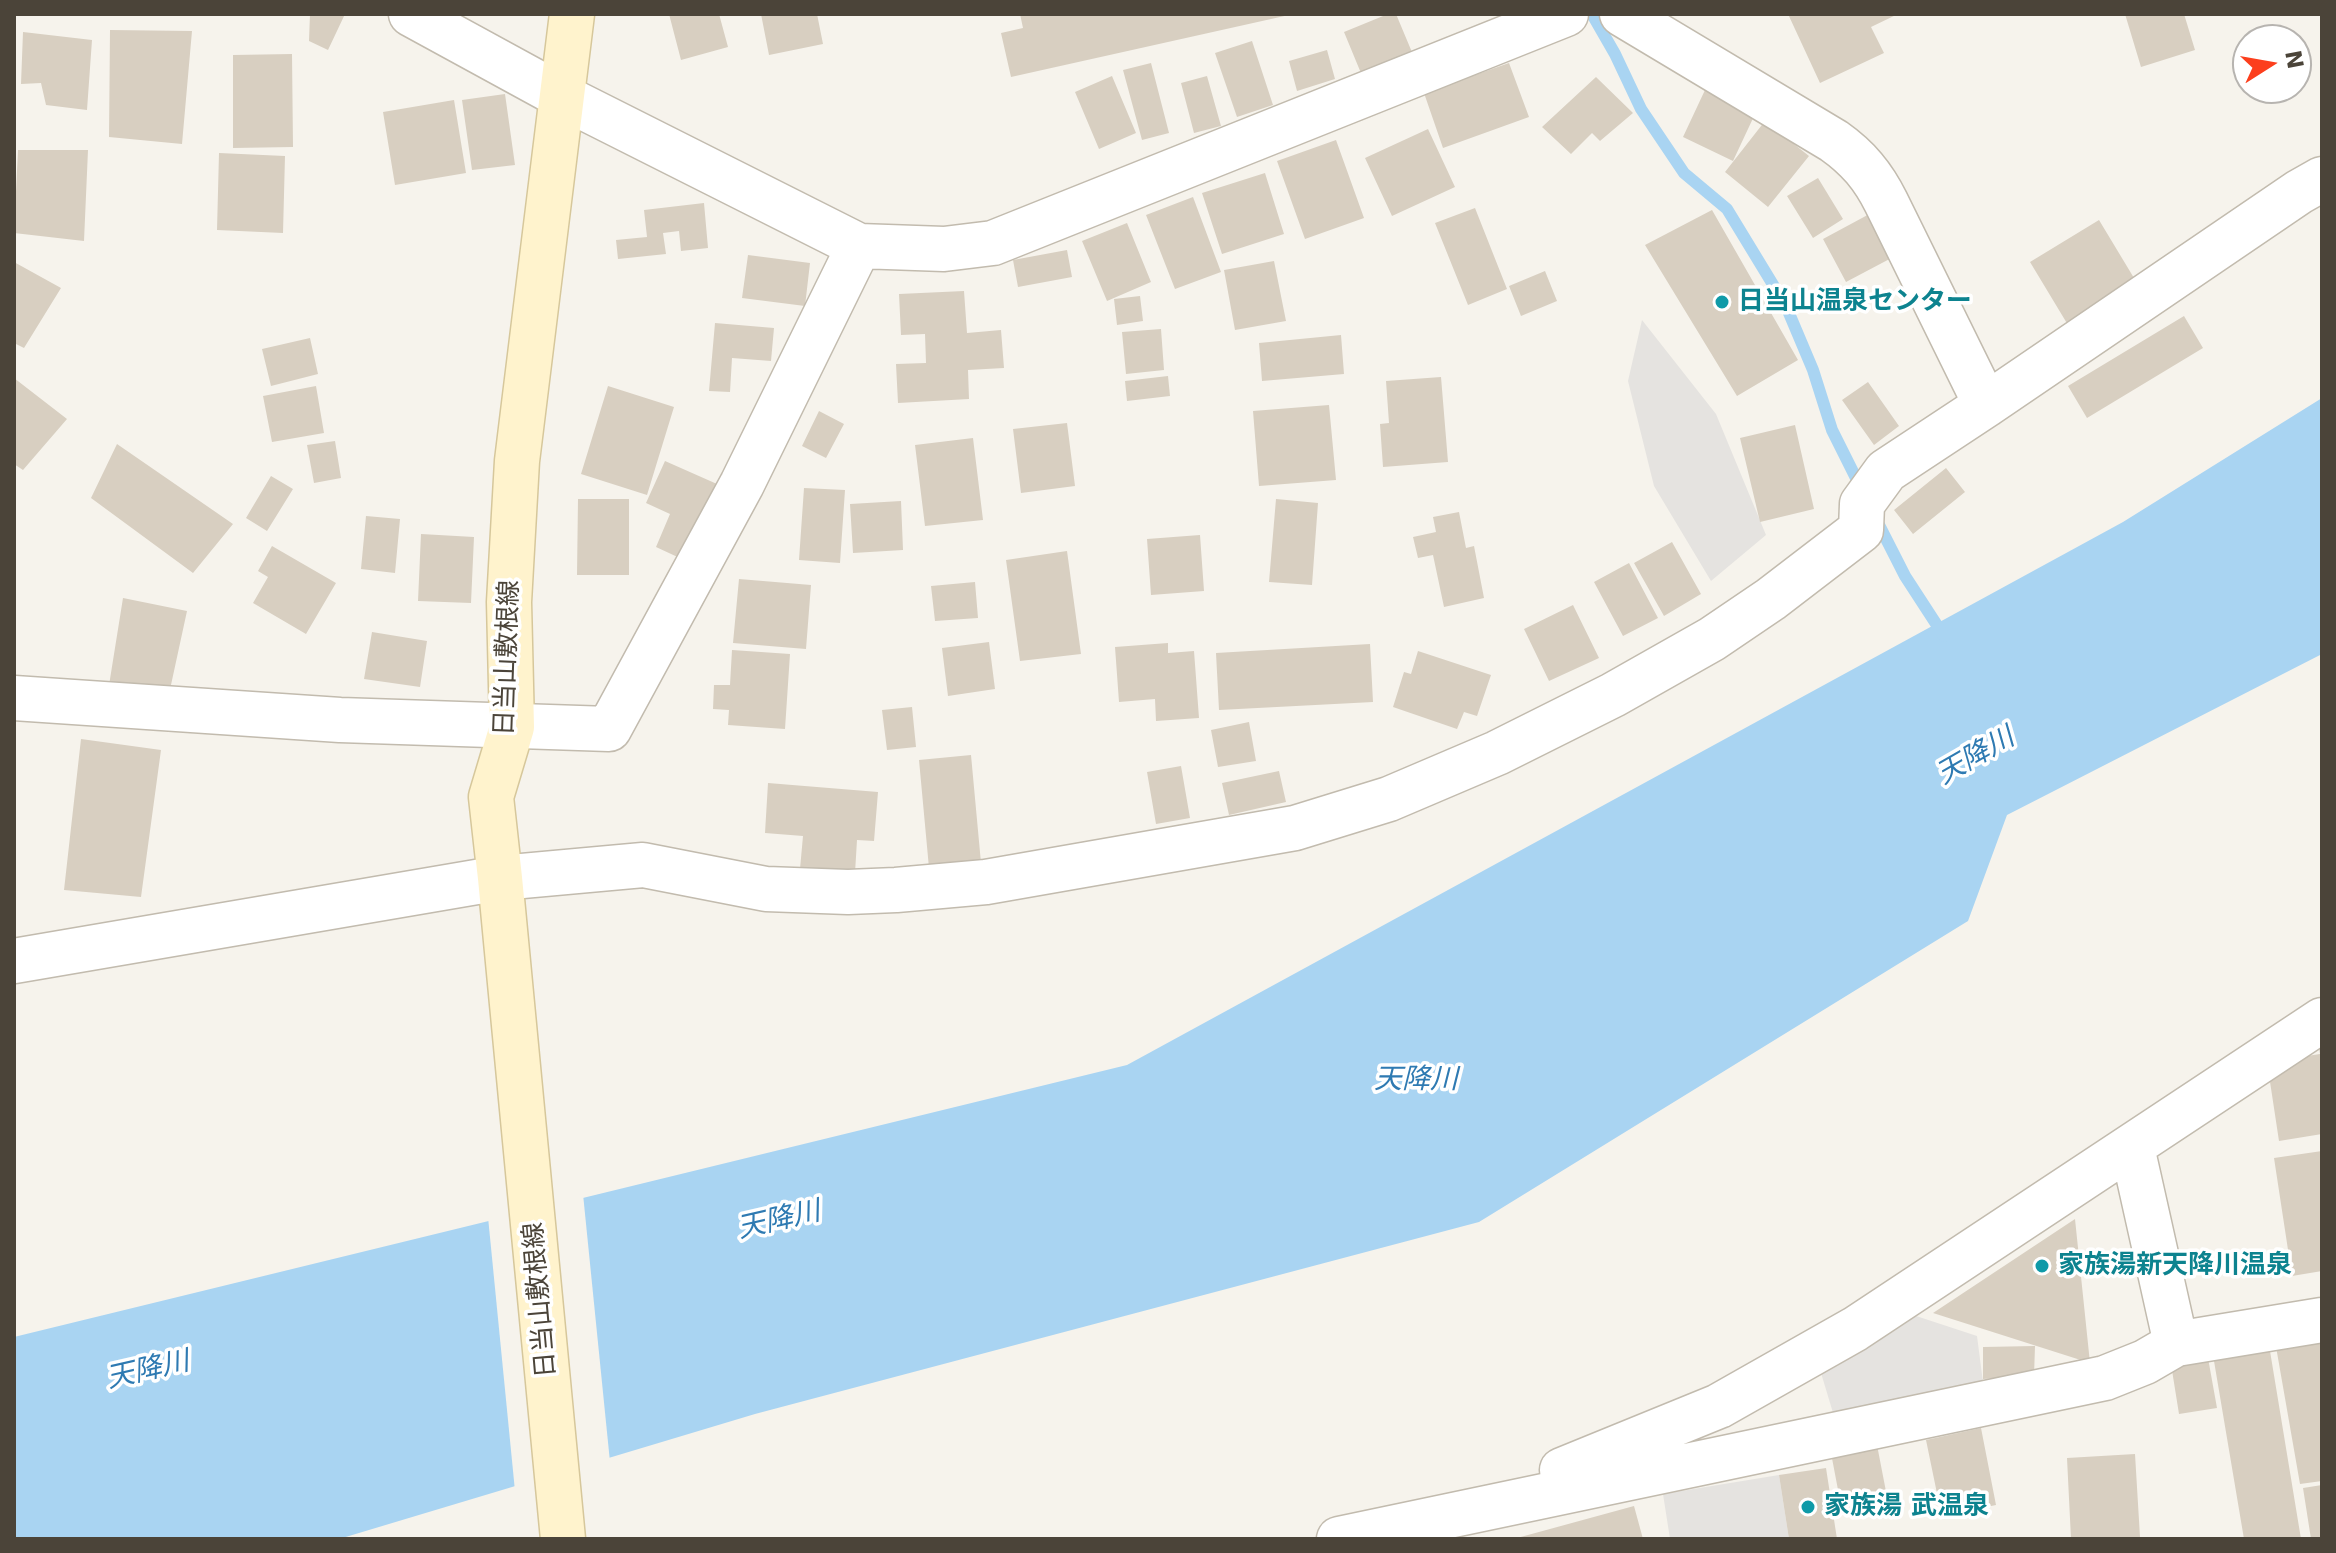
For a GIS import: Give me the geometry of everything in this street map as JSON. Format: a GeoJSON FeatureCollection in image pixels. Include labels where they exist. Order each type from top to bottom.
{"type":"FeatureCollection","features":[{"type":"Feature","properties":{"kind":"main road","name":"日当山敷根線"},"geometry":{"type":"LineString","coordinates":[[563,1539],[491,797],[512,727],[509,602],[517,461],[572,14]]}},
{"type":"Feature","properties":{"kind":"street"},"geometry":{"type":"LineString","coordinates":[[411,14],[563,97],[859,246],[944,249],[993,243],[1566,14]]}},
{"type":"Feature","properties":{"kind":"street"},"geometry":{"type":"LineString","coordinates":[[1622,14],[1834,141],[1861,163],[1876,182],[1986,405]]}},
{"type":"Feature","properties":{"kind":"street"},"geometry":{"type":"LineString","coordinates":[[14,961],[500,878],[643,865],[766,889],[848,892],[986,882],[1295,828],[1389,799],[1497,753],[1613,695],[1712,639],[1771,599],[1861,530],[1862,504],[1886,471],[2322,179]]}},
{"type":"Feature","properties":{"kind":"street"},"geometry":{"type":"LineString","coordinates":[[14,698],[340,720],[609,729],[742,484],[859,246]]}},
{"type":"Feature","properties":{"kind":"street"},"geometry":{"type":"LineString","coordinates":[[1456,1513],[1719,1406],[1855,1329],[2322,1020]]}},
{"type":"Feature","properties":{"kind":"street"},"geometry":{"type":"LineString","coordinates":[[2132,1147],[2176,1344]]}},
{"type":"Feature","properties":{"kind":"street"},"geometry":{"type":"LineString","coordinates":[[1351,1537],[2105,1378],[2145,1362],[2176,1344],[2322,1320]]}},
{"type":"Feature","properties":{"kind":"shaded area"},"geometry":{"type":"Polygon","coordinates":[[[1642,320],[1716,414],[1766,535],[1711,581],[1654,486],[1628,381],[1642,320]]]}},
{"type":"Feature","properties":{"kind":"shaded area"},"geometry":{"type":"Polygon","coordinates":[[[1907,1313],[1977,1336],[1984,1390],[1834,1416],[1821,1373],[1907,1313]]]}},
{"type":"Feature","properties":{"kind":"shaded area"},"geometry":{"type":"Polygon","coordinates":[[[1779,1475],[1789,1539],[1670,1539],[1663,1494],[1779,1475]]]}},
{"type":"Feature","properties":{"kind":"water","name":"天降川"},"geometry":{"type":"Polygon","coordinates":[[[2322,398],[2322,654],[2007,815],[1968,921],[1479,1222],[755,1414],[339,1539],[14,1539],[14,1337],[1127,1065],[2123,522],[2322,398]]]}},
{"type":"Feature","properties":{"kind":"pier"},"geometry":{"type":"Polygon","coordinates":[[[583,1194],[610,1462],[515,1491],[488,1217],[583,1194]]]}},
{"type":"Feature","properties":{"kind":"building"},"geometry":{"type":"Polygon","coordinates":[[[310,14],[345,14],[328,50],[309,41],[310,14]]]}},
{"type":"Feature","properties":{"kind":"building"},"geometry":{"type":"Polygon","coordinates":[[[669,14],[719,14],[728,47],[681,60],[669,14]]]}},
{"type":"Feature","properties":{"kind":"building"},"geometry":{"type":"Polygon","coordinates":[[[761,14],[817,14],[823,44],[769,55],[761,14]]]}},
{"type":"Feature","properties":{"kind":"building"},"geometry":{"type":"Polygon","coordinates":[[[1020,14],[1289,15],[1011,77],[1001,33],[1023,28],[1020,14]]]}},
{"type":"Feature","properties":{"kind":"building"},"geometry":{"type":"Polygon","coordinates":[[[1388,14],[1396,14],[1414,57],[1363,78],[1344,32],[1388,14]]]}},
{"type":"Feature","properties":{"kind":"building"},"geometry":{"type":"Polygon","coordinates":[[[1788,14],[1898,14],[1871,27],[1884,53],[1820,83],[1788,14]]]}},
{"type":"Feature","properties":{"kind":"building"},"geometry":{"type":"Polygon","coordinates":[[[2125,14],[2184,14],[2195,50],[2141,67],[2125,14]]]}},
{"type":"Feature","properties":{"kind":"building"},"geometry":{"type":"Polygon","coordinates":[[[110,30],[192,31],[182,144],[109,137],[110,30]]]}},
{"type":"Feature","properties":{"kind":"building"},"geometry":{"type":"Polygon","coordinates":[[[23,32],[92,40],[87,110],[46,105],[41,83],[21,84],[23,32]]]}},
{"type":"Feature","properties":{"kind":"building"},"geometry":{"type":"Polygon","coordinates":[[[1252,41],[1273,105],[1237,117],[1215,53],[1252,41]]]}},
{"type":"Feature","properties":{"kind":"building"},"geometry":{"type":"Polygon","coordinates":[[[1327,50],[1335,79],[1297,91],[1289,61],[1327,50]]]}},
{"type":"Feature","properties":{"kind":"building"},"geometry":{"type":"Polygon","coordinates":[[[292,54],[293,147],[233,148],[233,55],[292,54]]]}},
{"type":"Feature","properties":{"kind":"building"},"geometry":{"type":"Polygon","coordinates":[[[1151,63],[1169,133],[1142,140],[1123,70],[1151,63]]]}},
{"type":"Feature","properties":{"kind":"building"},"geometry":{"type":"Polygon","coordinates":[[[1509,63],[1529,117],[1443,148],[1424,93],[1509,63]]]}},
{"type":"Feature","properties":{"kind":"building"},"geometry":{"type":"Polygon","coordinates":[[[1112,76],[1136,133],[1099,149],[1075,92],[1112,76]]]}},
{"type":"Feature","properties":{"kind":"building"},"geometry":{"type":"Polygon","coordinates":[[[1207,76],[1221,126],[1194,133],[1181,83],[1207,76]]]}},
{"type":"Feature","properties":{"kind":"building"},"geometry":{"type":"Polygon","coordinates":[[[1596,77],[1633,113],[1600,141],[1592,133],[1571,154],[1542,127],[1596,77]]]}},
{"type":"Feature","properties":{"kind":"building"},"geometry":{"type":"Polygon","coordinates":[[[1705,90],[1755,114],[1733,161],[1683,137],[1705,90]]]}},
{"type":"Feature","properties":{"kind":"building"},"geometry":{"type":"Polygon","coordinates":[[[505,94],[515,165],[472,170],[462,100],[505,94]]]}},
{"type":"Feature","properties":{"kind":"building"},"geometry":{"type":"Polygon","coordinates":[[[454,100],[466,173],[395,185],[383,112],[454,100]]]}},
{"type":"Feature","properties":{"kind":"building"},"geometry":{"type":"Polygon","coordinates":[[[1765,121],[1809,156],[1768,207],[1725,172],[1765,121]]]}},
{"type":"Feature","properties":{"kind":"building"},"geometry":{"type":"Polygon","coordinates":[[[1428,129],[1455,187],[1392,216],[1365,158],[1428,129]]]}},
{"type":"Feature","properties":{"kind":"building"},"geometry":{"type":"Polygon","coordinates":[[[1336,140],[1364,218],[1305,239],[1277,161],[1336,140]]]}},
{"type":"Feature","properties":{"kind":"building"},"geometry":{"type":"Polygon","coordinates":[[[18,150],[88,150],[84,241],[14,233],[18,150]]]}},
{"type":"Feature","properties":{"kind":"building"},"geometry":{"type":"Polygon","coordinates":[[[219,153],[285,156],[283,233],[217,230],[219,153]]]}},
{"type":"Feature","properties":{"kind":"building"},"geometry":{"type":"Polygon","coordinates":[[[1265,173],[1284,234],[1222,254],[1202,193],[1265,173]]]}},
{"type":"Feature","properties":{"kind":"building"},"geometry":{"type":"Polygon","coordinates":[[[1818,178],[1843,219],[1813,238],[1787,196],[1818,178]]]}},
{"type":"Feature","properties":{"kind":"building"},"geometry":{"type":"Polygon","coordinates":[[[1193,197],[1221,272],[1175,289],[1146,215],[1193,197]]]}},
{"type":"Feature","properties":{"kind":"building"},"geometry":{"type":"Polygon","coordinates":[[[704,203],[708,248],[681,251],[679,231],[663,233],[666,254],[618,259],[616,240],[647,237],[644,210],[704,203]]]}},
{"type":"Feature","properties":{"kind":"building"},"geometry":{"type":"Polygon","coordinates":[[[1475,208],[1507,289],[1468,305],[1435,223],[1475,208]]]}},
{"type":"Feature","properties":{"kind":"building","name":"日当山温泉センター"},"geometry":{"type":"Polygon","coordinates":[[[1712,210],[1798,360],[1737,396],[1645,245],[1712,210]]]}},
{"type":"Feature","properties":{"kind":"building"},"geometry":{"type":"Polygon","coordinates":[[[1875,211],[1899,254],[1846,282],[1823,239],[1875,211]]]}},
{"type":"Feature","properties":{"kind":"building"},"geometry":{"type":"Polygon","coordinates":[[[2099,220],[2137,283],[2068,325],[2030,262],[2099,220]]]}},
{"type":"Feature","properties":{"kind":"building"},"geometry":{"type":"Polygon","coordinates":[[[1127,223],[1151,282],[1107,301],[1082,241],[1127,223]]]}},
{"type":"Feature","properties":{"kind":"building"},"geometry":{"type":"Polygon","coordinates":[[[1067,250],[1072,277],[1018,287],[1013,260],[1067,250]]]}},
{"type":"Feature","properties":{"kind":"building"},"geometry":{"type":"Polygon","coordinates":[[[748,255],[810,263],[805,306],[742,298],[748,255]]]}},
{"type":"Feature","properties":{"kind":"building"},"geometry":{"type":"Polygon","coordinates":[[[1274,261],[1286,321],[1235,330],[1224,270],[1274,261]]]}},
{"type":"Feature","properties":{"kind":"building"},"geometry":{"type":"Polygon","coordinates":[[[14,262],[61,288],[24,348],[14,343],[14,262]]]}},
{"type":"Feature","properties":{"kind":"building"},"geometry":{"type":"Polygon","coordinates":[[[1545,271],[1557,301],[1521,316],[1509,286],[1545,271]]]}},
{"type":"Feature","properties":{"kind":"building"},"geometry":{"type":"Polygon","coordinates":[[[964,291],[967,333],[1001,330],[1004,368],[968,370],[969,399],[898,403],[896,364],[926,363],[925,334],[901,335],[899,294],[964,291]]]}},
{"type":"Feature","properties":{"kind":"building"},"geometry":{"type":"Polygon","coordinates":[[[1140,296],[1143,321],[1117,325],[1114,299],[1140,296]]]}},
{"type":"Feature","properties":{"kind":"building"},"geometry":{"type":"Polygon","coordinates":[[[2184,316],[2203,348],[2087,418],[2068,386],[2184,316]]]}},
{"type":"Feature","properties":{"kind":"building"},"geometry":{"type":"Polygon","coordinates":[[[715,323],[774,328],[771,361],[732,358],[730,392],[709,391],[715,323]]]}},
{"type":"Feature","properties":{"kind":"building"},"geometry":{"type":"Polygon","coordinates":[[[1161,329],[1164,370],[1126,374],[1122,332],[1161,329]]]}},
{"type":"Feature","properties":{"kind":"building"},"geometry":{"type":"Polygon","coordinates":[[[1341,335],[1344,374],[1262,381],[1259,343],[1341,335]]]}},
{"type":"Feature","properties":{"kind":"building"},"geometry":{"type":"Polygon","coordinates":[[[310,338],[318,374],[271,386],[262,349],[310,338]]]}},
{"type":"Feature","properties":{"kind":"building"},"geometry":{"type":"Polygon","coordinates":[[[1168,376],[1170,396],[1127,401],[1125,381],[1168,376]]]}},
{"type":"Feature","properties":{"kind":"building"},"geometry":{"type":"Polygon","coordinates":[[[1441,377],[1448,462],[1383,467],[1380,424],[1389,423],[1386,381],[1441,377]]]}},
{"type":"Feature","properties":{"kind":"building"},"geometry":{"type":"Polygon","coordinates":[[[14,378],[67,419],[23,470],[14,464],[14,378]]]}},
{"type":"Feature","properties":{"kind":"building"},"geometry":{"type":"Polygon","coordinates":[[[1868,382],[1899,426],[1874,445],[1842,400],[1868,382]]]}},
{"type":"Feature","properties":{"kind":"building"},"geometry":{"type":"Polygon","coordinates":[[[316,386],[324,433],[272,442],[263,396],[316,386]]]}},
{"type":"Feature","properties":{"kind":"building"},"geometry":{"type":"Polygon","coordinates":[[[608,386],[674,407],[647,495],[581,474],[608,386]]]}},
{"type":"Feature","properties":{"kind":"building"},"geometry":{"type":"Polygon","coordinates":[[[1329,405],[1336,480],[1259,486],[1253,411],[1329,405]]]}},
{"type":"Feature","properties":{"kind":"building"},"geometry":{"type":"Polygon","coordinates":[[[819,411],[844,424],[826,458],[802,446],[819,411]]]}},
{"type":"Feature","properties":{"kind":"building"},"geometry":{"type":"Polygon","coordinates":[[[1067,423],[1075,486],[1021,493],[1013,429],[1067,423]]]}},
{"type":"Feature","properties":{"kind":"building"},"geometry":{"type":"Polygon","coordinates":[[[1795,425],[1814,509],[1760,522],[1740,438],[1795,425]]]}},
{"type":"Feature","properties":{"kind":"building"},"geometry":{"type":"Polygon","coordinates":[[[973,438],[983,520],[925,526],[915,445],[973,438]]]}},
{"type":"Feature","properties":{"kind":"building"},"geometry":{"type":"Polygon","coordinates":[[[335,441],[341,478],[314,483],[307,445],[335,441]]]}},
{"type":"Feature","properties":{"kind":"building"},"geometry":{"type":"Polygon","coordinates":[[[117,444],[233,524],[193,573],[91,498],[117,444]]]}},
{"type":"Feature","properties":{"kind":"building"},"geometry":{"type":"Polygon","coordinates":[[[665,461],[717,484],[684,560],[656,547],[670,514],[646,503],[665,461]]]}},
{"type":"Feature","properties":{"kind":"building"},"geometry":{"type":"Polygon","coordinates":[[[1946,468],[1965,492],[1913,534],[1894,510],[1946,468]]]}},
{"type":"Feature","properties":{"kind":"building"},"geometry":{"type":"Polygon","coordinates":[[[271,476],[293,489],[267,531],[246,518],[271,476]]]}},
{"type":"Feature","properties":{"kind":"building"},"geometry":{"type":"Polygon","coordinates":[[[804,488],[845,490],[840,563],[799,560],[804,488]]]}},
{"type":"Feature","properties":{"kind":"building"},"geometry":{"type":"Polygon","coordinates":[[[578,499],[629,499],[629,575],[577,575],[578,499]]]}},
{"type":"Feature","properties":{"kind":"building"},"geometry":{"type":"Polygon","coordinates":[[[1276,499],[1318,503],[1312,585],[1269,582],[1276,499]]]}},
{"type":"Feature","properties":{"kind":"building"},"geometry":{"type":"Polygon","coordinates":[[[901,501],[903,550],[853,553],[850,504],[901,501]]]}},
{"type":"Feature","properties":{"kind":"building"},"geometry":{"type":"Polygon","coordinates":[[[1459,512],[1466,548],[1474,546],[1484,598],[1444,607],[1433,555],[1418,558],[1413,537],[1436,532],[1433,517],[1459,512]]]}},
{"type":"Feature","properties":{"kind":"building"},"geometry":{"type":"Polygon","coordinates":[[[366,516],[400,519],[395,573],[361,569],[366,516]]]}},
{"type":"Feature","properties":{"kind":"building"},"geometry":{"type":"Polygon","coordinates":[[[421,534],[474,537],[471,603],[418,601],[421,534]]]}},
{"type":"Feature","properties":{"kind":"building"},"geometry":{"type":"Polygon","coordinates":[[[1200,535],[1204,591],[1151,595],[1147,539],[1200,535]]]}},
{"type":"Feature","properties":{"kind":"building"},"geometry":{"type":"Polygon","coordinates":[[[1672,542],[1701,594],[1664,616],[1634,563],[1672,542]]]}},
{"type":"Feature","properties":{"kind":"building"},"geometry":{"type":"Polygon","coordinates":[[[272,546],[336,583],[306,634],[253,603],[268,577],[258,571],[272,546]]]}},
{"type":"Feature","properties":{"kind":"building"},"geometry":{"type":"Polygon","coordinates":[[[1067,551],[1081,654],[1020,661],[1006,560],[1067,551]]]}},
{"type":"Feature","properties":{"kind":"building"},"geometry":{"type":"Polygon","coordinates":[[[1629,563],[1658,618],[1623,636],[1594,582],[1629,563]]]}},
{"type":"Feature","properties":{"kind":"building"},"geometry":{"type":"Polygon","coordinates":[[[739,579],[811,585],[806,649],[733,643],[739,579]]]}},
{"type":"Feature","properties":{"kind":"building"},"geometry":{"type":"Polygon","coordinates":[[[975,582],[978,618],[935,621],[931,586],[975,582]]]}},
{"type":"Feature","properties":{"kind":"building"},"geometry":{"type":"Polygon","coordinates":[[[123,598],[187,611],[166,708],[106,704],[123,598]]]}},
{"type":"Feature","properties":{"kind":"building"},"geometry":{"type":"Polygon","coordinates":[[[1573,605],[1599,658],[1549,681],[1524,629],[1573,605]]]}},
{"type":"Feature","properties":{"kind":"building"},"geometry":{"type":"Polygon","coordinates":[[[372,632],[427,641],[420,687],[364,679],[372,632]]]}},
{"type":"Feature","properties":{"kind":"building"},"geometry":{"type":"Polygon","coordinates":[[[989,642],[995,689],[948,696],[942,648],[989,642]]]}},
{"type":"Feature","properties":{"kind":"building"},"geometry":{"type":"Polygon","coordinates":[[[1168,643],[1168,653],[1194,651],[1199,718],[1156,721],[1155,699],[1119,702],[1115,647],[1168,643]]]}},
{"type":"Feature","properties":{"kind":"building"},"geometry":{"type":"Polygon","coordinates":[[[1370,644],[1373,702],[1219,710],[1216,653],[1370,644]]]}},
{"type":"Feature","properties":{"kind":"building"},"geometry":{"type":"Polygon","coordinates":[[[732,650],[790,654],[785,729],[728,725],[729,710],[713,709],[714,685],[730,685],[732,650]]]}},
{"type":"Feature","properties":{"kind":"building"},"geometry":{"type":"Polygon","coordinates":[[[1418,651],[1491,675],[1477,716],[1464,712],[1457,729],[1393,707],[1404,672],[1411,674],[1418,651]]]}},
{"type":"Feature","properties":{"kind":"building"},"geometry":{"type":"Polygon","coordinates":[[[912,707],[916,747],[887,750],[882,710],[912,707]]]}},
{"type":"Feature","properties":{"kind":"building"},"geometry":{"type":"Polygon","coordinates":[[[1249,722],[1256,761],[1218,767],[1211,730],[1249,722]]]}},
{"type":"Feature","properties":{"kind":"building"},"geometry":{"type":"Polygon","coordinates":[[[81,739],[161,750],[141,897],[64,890],[81,739]]]}},
{"type":"Feature","properties":{"kind":"building"},"geometry":{"type":"Polygon","coordinates":[[[971,755],[981,863],[929,868],[919,760],[971,755]]]}},
{"type":"Feature","properties":{"kind":"building"},"geometry":{"type":"Polygon","coordinates":[[[1181,766],[1190,818],[1156,824],[1147,772],[1181,766]]]}},
{"type":"Feature","properties":{"kind":"building"},"geometry":{"type":"Polygon","coordinates":[[[1279,771],[1286,802],[1229,815],[1222,783],[1279,771]]]}},
{"type":"Feature","properties":{"kind":"building"},"geometry":{"type":"Polygon","coordinates":[[[768,783],[878,792],[874,841],[857,840],[855,873],[800,869],[803,836],[765,833],[768,783]]]}},
{"type":"Feature","properties":{"kind":"building"},"geometry":{"type":"Polygon","coordinates":[[[2322,1027],[2322,1134],[2279,1141],[2267,1062],[2320,1054],[2316,1028],[2322,1027]]]}},
{"type":"Feature","properties":{"kind":"building"},"geometry":{"type":"Polygon","coordinates":[[[2322,1151],[2322,1271],[2292,1276],[2274,1158],[2322,1151]]]}},
{"type":"Feature","properties":{"kind":"building","name":"家族湯新天降川温泉"},"geometry":{"type":"Polygon","coordinates":[[[2075,1219],[2090,1363],[1933,1313],[2075,1219]]]}},
{"type":"Feature","properties":{"kind":"building"},"geometry":{"type":"Polygon","coordinates":[[[2322,1333],[2322,1481],[2300,1484],[2275,1341],[2322,1333]]]}},
{"type":"Feature","properties":{"kind":"building"},"geometry":{"type":"Polygon","coordinates":[[[2035,1346],[2034,1376],[1983,1379],[1983,1347],[2035,1346]]]}},
{"type":"Feature","properties":{"kind":"building"},"geometry":{"type":"Polygon","coordinates":[[[2270,1351],[2301,1539],[2244,1539],[2214,1361],[2270,1351]]]}},
{"type":"Feature","properties":{"kind":"building"},"geometry":{"type":"Polygon","coordinates":[[[2208,1358],[2217,1408],[2179,1414],[2171,1364],[2208,1358]]]}},
{"type":"Feature","properties":{"kind":"building"},"geometry":{"type":"Polygon","coordinates":[[[1981,1428],[1996,1505],[1962,1512],[1960,1504],[1940,1508],[1926,1440],[1981,1428]]]}},
{"type":"Feature","properties":{"kind":"building"},"geometry":{"type":"Polygon","coordinates":[[[1877,1445],[1889,1507],[1843,1516],[1831,1453],[1877,1445]]]}},
{"type":"Feature","properties":{"kind":"building"},"geometry":{"type":"Polygon","coordinates":[[[2135,1454],[2140,1537],[2071,1539],[2067,1458],[2135,1454]]]}},
{"type":"Feature","properties":{"kind":"building","name":"家族湯 武温泉"},"geometry":{"type":"Polygon","coordinates":[[[1826,1468],[1837,1539],[1789,1539],[1779,1475],[1826,1468]]]}},
{"type":"Feature","properties":{"kind":"building"},"geometry":{"type":"Polygon","coordinates":[[[2322,1485],[2322,1539],[2311,1539],[2303,1488],[2322,1485]]]}},
{"type":"Feature","properties":{"kind":"building"},"geometry":{"type":"Polygon","coordinates":[[[1634,1506],[1643,1539],[1517,1539],[1517,1538],[1634,1506]]]}},
{"type":"Feature","properties":{"kind":"waterway"},"geometry":{"type":"LineString","coordinates":[[1592,14],[1641,109],[1684,173],[1727,209],[1786,306],[1813,370],[1832,430],[1862,490]]}},
{"type":"Feature","properties":{"kind":"waterway"},"geometry":{"type":"LineString","coordinates":[[1875,517],[1905,576],[1944,636]]}},
{"type":"Feature","properties":{"kind":"place","name":"日当山温泉センター"},"geometry":{"type":"Point","coordinates":[1722,302]}},
{"type":"Feature","properties":{"kind":"place","name":"家族湯新天降川温泉"},"geometry":{"type":"Point","coordinates":[2042,1266]}},
{"type":"Feature","properties":{"kind":"place","name":"家族湯 武温泉"},"geometry":{"type":"Point","coordinates":[1808,1507]}}]}
